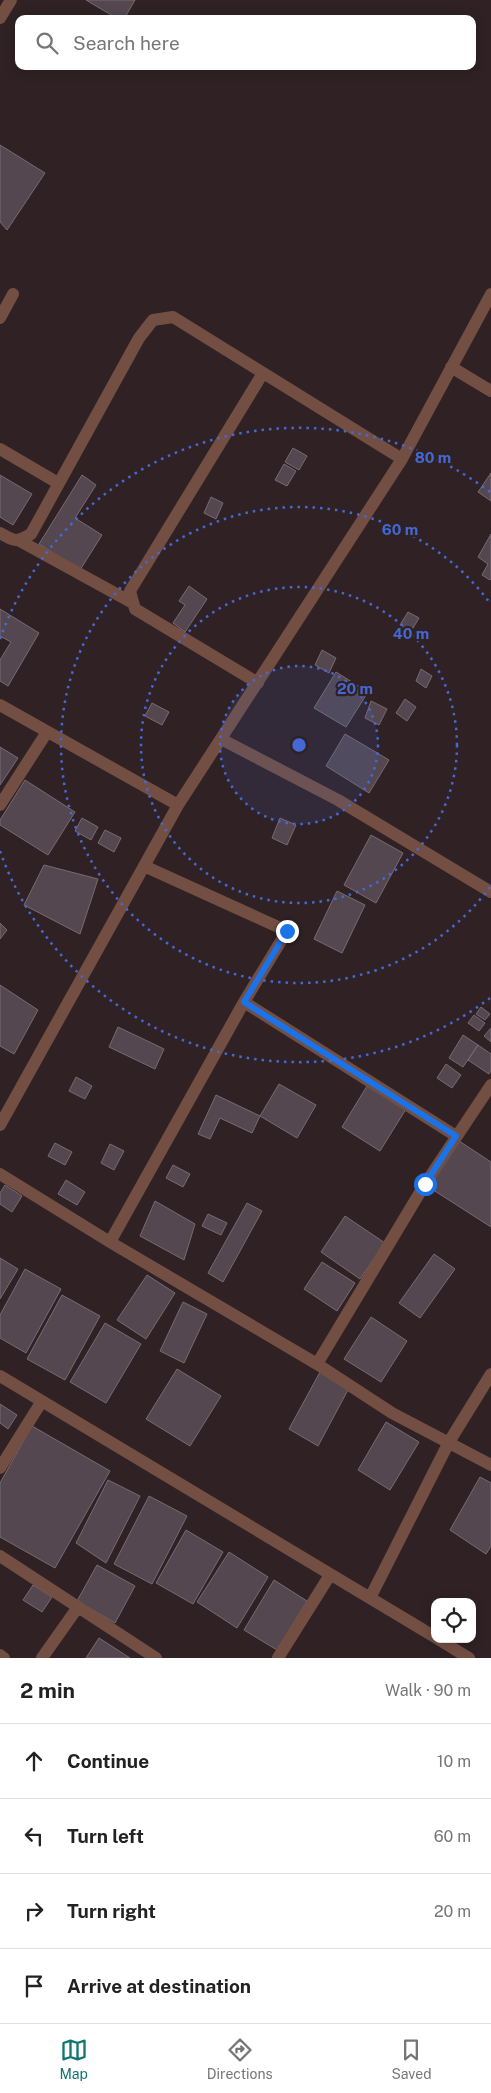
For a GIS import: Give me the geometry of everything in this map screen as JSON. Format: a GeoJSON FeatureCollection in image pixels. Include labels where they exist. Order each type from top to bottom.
{"type":"FeatureCollection","features":[{"type":"Feature","properties":{"kind":"street"},"geometry":{"type":"LineString","coordinates":[[0,18],[11,0]]}},
{"type":"Feature","properties":{"kind":"street"},"geometry":{"type":"LineString","coordinates":[[0,318],[13,294]]}},
{"type":"Feature","properties":{"kind":"street"},"geometry":{"type":"LineString","coordinates":[[0,1125],[178,806],[402,459],[491,294]]}},
{"type":"Feature","properties":{"kind":"street"},"geometry":{"type":"LineString","coordinates":[[20,541],[30,534],[139,338],[153,320],[173,317],[402,459]]}},
{"type":"Feature","properties":{"kind":"street"},"geometry":{"type":"LineString","coordinates":[[451,367],[491,391]]}},
{"type":"Feature","properties":{"kind":"street"},"geometry":{"type":"LineString","coordinates":[[258,682],[135,610],[130,591],[263,373]]}},
{"type":"Feature","properties":{"kind":"street"},"geometry":{"type":"LineString","coordinates":[[0,449],[58,483]]}},
{"type":"Feature","properties":{"kind":"street"},"geometry":{"type":"LineString","coordinates":[[0,533],[12,540],[20,541],[132,602]]}},
{"type":"Feature","properties":{"kind":"street"},"geometry":{"type":"LineString","coordinates":[[0,705],[178,806]]}},
{"type":"Feature","properties":{"kind":"street"},"geometry":{"type":"LineString","coordinates":[[0,805],[47,732]]}},
{"type":"Feature","properties":{"kind":"street"},"geometry":{"type":"LineString","coordinates":[[221,739],[338,800],[491,892]]}},
{"type":"Feature","properties":{"kind":"street"},"geometry":{"type":"LineString","coordinates":[[110,1242],[244,1002],[287,931],[144,866]]}},
{"type":"Feature","properties":{"kind":"street"},"geometry":{"type":"LineString","coordinates":[[244,1002],[456,1136]]}},
{"type":"Feature","properties":{"kind":"street"},"geometry":{"type":"LineString","coordinates":[[317,1364],[456,1136],[491,1085]]}},
{"type":"Feature","properties":{"kind":"street"},"geometry":{"type":"LineString","coordinates":[[0,1174],[110,1242],[317,1364],[392,1413],[491,1465]]}},
{"type":"Feature","properties":{"kind":"street"},"geometry":{"type":"LineString","coordinates":[[370,1598],[449,1442],[491,1374]]}},
{"type":"Feature","properties":{"kind":"street"},"geometry":{"type":"LineString","coordinates":[[0,1376],[431,1635]]}},
{"type":"Feature","properties":{"kind":"street"},"geometry":{"type":"LineString","coordinates":[[0,1468],[42,1401]]}},
{"type":"Feature","properties":{"kind":"street"},"geometry":{"type":"LineString","coordinates":[[0,1556],[156,1658]]}},
{"type":"Feature","properties":{"kind":"street"},"geometry":{"type":"LineString","coordinates":[[278,1658],[330,1574]]}},
{"type":"Feature","properties":{"kind":"street"},"geometry":{"type":"LineString","coordinates":[[42,1658],[78,1607]]}},
{"type":"Feature","properties":{"kind":"street"},"geometry":{"type":"LineString","coordinates":[[442,1643],[454,1654],[469,1658]]}},
{"type":"Feature","properties":{"kind":"street"},"geometry":{"type":"LineString","coordinates":[[0,1655],[4,1658]]}},
{"type":"Feature","properties":{"kind":"building"},"geometry":{"type":"Polygon","coordinates":[[[86,0],[135,0],[126,15],[111,15],[86,0]]]}},
{"type":"Feature","properties":{"kind":"building"},"geometry":{"type":"Polygon","coordinates":[[[0,145],[45,173],[7,230],[0,222],[0,145]]]}},
{"type":"Feature","properties":{"kind":"building"},"geometry":{"type":"Polygon","coordinates":[[[293,448],[307,456],[299,470],[285,462],[293,448]]]}},
{"type":"Feature","properties":{"kind":"building"},"geometry":{"type":"Polygon","coordinates":[[[284,464],[296,471],[287,486],[275,480],[284,464]]]}},
{"type":"Feature","properties":{"kind":"building"},"geometry":{"type":"Polygon","coordinates":[[[491,473],[491,501],[478,492],[491,473]]]}},
{"type":"Feature","properties":{"kind":"building"},"geometry":{"type":"Polygon","coordinates":[[[0,475],[32,494],[13,525],[0,517],[0,475]]]}},
{"type":"Feature","properties":{"kind":"building"},"geometry":{"type":"Polygon","coordinates":[[[82,475],[96,485],[75,518],[102,535],[80,570],[39,544],[82,475]]]}},
{"type":"Feature","properties":{"kind":"building"},"geometry":{"type":"Polygon","coordinates":[[[211,497],[223,503],[216,519],[204,513],[211,497]]]}},
{"type":"Feature","properties":{"kind":"building"},"geometry":{"type":"Polygon","coordinates":[[[491,534],[490,580],[482,575],[488,564],[478,557],[491,534]]]}},
{"type":"Feature","properties":{"kind":"building"},"geometry":{"type":"Polygon","coordinates":[[[189,586],[207,599],[185,632],[173,623],[185,605],[179,601],[189,586]]]}},
{"type":"Feature","properties":{"kind":"building"},"geometry":{"type":"Polygon","coordinates":[[[0,609],[39,633],[8,686],[0,681],[0,660],[11,642],[0,636],[0,609]]]}},
{"type":"Feature","properties":{"kind":"building"},"geometry":{"type":"Polygon","coordinates":[[[408,612],[419,618],[410,633],[400,625],[408,612]]]}},
{"type":"Feature","properties":{"kind":"building"},"geometry":{"type":"Polygon","coordinates":[[[322,650],[336,658],[329,673],[315,665],[322,650]]]}},
{"type":"Feature","properties":{"kind":"building"},"geometry":{"type":"Polygon","coordinates":[[[421,669],[432,676],[426,688],[416,681],[421,669]]]}},
{"type":"Feature","properties":{"kind":"building"},"geometry":{"type":"Polygon","coordinates":[[[336,672],[368,692],[346,727],[314,708],[336,672]]]}},
{"type":"Feature","properties":{"kind":"building"},"geometry":{"type":"Polygon","coordinates":[[[405,699],[416,707],[407,721],[396,713],[405,699]]]}},
{"type":"Feature","properties":{"kind":"building"},"geometry":{"type":"Polygon","coordinates":[[[371,701],[387,709],[379,725],[365,718],[371,701]]]}},
{"type":"Feature","properties":{"kind":"building"},"geometry":{"type":"Polygon","coordinates":[[[152,703],[169,712],[162,725],[145,716],[152,703]]]}},
{"type":"Feature","properties":{"kind":"building"},"geometry":{"type":"Polygon","coordinates":[[[345,734],[389,760],[369,793],[326,766],[345,734]]]}},
{"type":"Feature","properties":{"kind":"building"},"geometry":{"type":"Polygon","coordinates":[[[0,747],[18,758],[0,785],[0,747]]]}},
{"type":"Feature","properties":{"kind":"building"},"geometry":{"type":"Polygon","coordinates":[[[25,780],[75,812],[48,855],[0,825],[0,820],[25,780]]]}},
{"type":"Feature","properties":{"kind":"building"},"geometry":{"type":"Polygon","coordinates":[[[82,818],[98,827],[91,840],[75,831],[82,818]]]}},
{"type":"Feature","properties":{"kind":"building"},"geometry":{"type":"Polygon","coordinates":[[[280,818],[296,825],[287,845],[272,838],[280,818]]]}},
{"type":"Feature","properties":{"kind":"building"},"geometry":{"type":"Polygon","coordinates":[[[105,830],[121,838],[114,852],[98,843],[105,830]]]}},
{"type":"Feature","properties":{"kind":"building"},"geometry":{"type":"Polygon","coordinates":[[[371,835],[403,853],[376,903],[344,885],[371,835]]]}},
{"type":"Feature","properties":{"kind":"building"},"geometry":{"type":"Polygon","coordinates":[[[44,865],[98,879],[80,934],[24,905],[44,865]]]}},
{"type":"Feature","properties":{"kind":"building"},"geometry":{"type":"Polygon","coordinates":[[[337,891],[365,905],[342,953],[314,939],[337,891]]]}},
{"type":"Feature","properties":{"kind":"building"},"geometry":{"type":"Polygon","coordinates":[[[0,923],[7,930],[0,939],[0,923]]]}},
{"type":"Feature","properties":{"kind":"building"},"geometry":{"type":"Polygon","coordinates":[[[0,985],[38,1010],[14,1054],[0,1046],[0,985]]]}},
{"type":"Feature","properties":{"kind":"building"},"geometry":{"type":"Polygon","coordinates":[[[481,1007],[490,1014],[485,1020],[476,1014],[481,1007]]]}},
{"type":"Feature","properties":{"kind":"building"},"geometry":{"type":"Polygon","coordinates":[[[474,1015],[485,1023],[479,1031],[468,1023],[474,1015]]]}},
{"type":"Feature","properties":{"kind":"building"},"geometry":{"type":"Polygon","coordinates":[[[118,1027],[164,1049],[155,1069],[109,1047],[118,1027]]]}},
{"type":"Feature","properties":{"kind":"building"},"geometry":{"type":"Polygon","coordinates":[[[491,1028],[491,1042],[484,1036],[491,1028]]]}},
{"type":"Feature","properties":{"kind":"building"},"geometry":{"type":"Polygon","coordinates":[[[463,1035],[478,1045],[463,1067],[449,1058],[463,1035]]]}},
{"type":"Feature","properties":{"kind":"building"},"geometry":{"type":"Polygon","coordinates":[[[478,1045],[491,1054],[491,1070],[489,1074],[468,1060],[478,1045]]]}},
{"type":"Feature","properties":{"kind":"building"},"geometry":{"type":"Polygon","coordinates":[[[446,1064],[461,1075],[452,1088],[437,1078],[446,1064]]]}},
{"type":"Feature","properties":{"kind":"building"},"geometry":{"type":"Polygon","coordinates":[[[76,1077],[92,1086],[85,1099],[69,1091],[76,1077]]]}},
{"type":"Feature","properties":{"kind":"building"},"geometry":{"type":"Polygon","coordinates":[[[279,1084],[316,1105],[297,1138],[260,1116],[279,1084]]]}},
{"type":"Feature","properties":{"kind":"building"},"geometry":{"type":"Polygon","coordinates":[[[367,1086],[406,1109],[380,1151],[342,1127],[367,1086]]]}},
{"type":"Feature","properties":{"kind":"building"},"geometry":{"type":"Polygon","coordinates":[[[216,1095],[260,1116],[252,1133],[220,1118],[210,1139],[198,1134],[216,1095]]]}},
{"type":"Feature","properties":{"kind":"building"},"geometry":{"type":"Polygon","coordinates":[[[456,1139],[491,1162],[491,1227],[427,1186],[456,1139]]]}},
{"type":"Feature","properties":{"kind":"building"},"geometry":{"type":"Polygon","coordinates":[[[55,1143],[72,1152],[65,1165],[48,1156],[55,1143]]]}},
{"type":"Feature","properties":{"kind":"building"},"geometry":{"type":"Polygon","coordinates":[[[110,1144],[124,1151],[114,1170],[101,1163],[110,1144]]]}},
{"type":"Feature","properties":{"kind":"building"},"geometry":{"type":"Polygon","coordinates":[[[173,1165],[190,1174],[183,1187],[166,1178],[173,1165]]]}},
{"type":"Feature","properties":{"kind":"building"},"geometry":{"type":"Polygon","coordinates":[[[66,1180],[85,1192],[77,1205],[58,1194],[66,1180]]]}},
{"type":"Feature","properties":{"kind":"building"},"geometry":{"type":"Polygon","coordinates":[[[5,1185],[22,1196],[12,1212],[0,1204],[0,1193],[5,1185]]]}},
{"type":"Feature","properties":{"kind":"building"},"geometry":{"type":"Polygon","coordinates":[[[155,1201],[195,1224],[184,1260],[140,1236],[155,1201]]]}},
{"type":"Feature","properties":{"kind":"building"},"geometry":{"type":"Polygon","coordinates":[[[247,1203],[262,1211],[223,1282],[208,1273],[247,1203]]]}},
{"type":"Feature","properties":{"kind":"building"},"geometry":{"type":"Polygon","coordinates":[[[208,1214],[227,1223],[221,1235],[202,1226],[208,1214]]]}},
{"type":"Feature","properties":{"kind":"building"},"geometry":{"type":"Polygon","coordinates":[[[345,1216],[385,1243],[360,1279],[321,1252],[345,1216]]]}},
{"type":"Feature","properties":{"kind":"building"},"geometry":{"type":"Polygon","coordinates":[[[434,1254],[455,1269],[420,1318],[399,1303],[434,1254]]]}},
{"type":"Feature","properties":{"kind":"building"},"geometry":{"type":"Polygon","coordinates":[[[0,1258],[18,1269],[0,1299],[0,1258]]]}},
{"type":"Feature","properties":{"kind":"building"},"geometry":{"type":"Polygon","coordinates":[[[322,1262],[355,1283],[337,1311],[304,1289],[322,1262]]]}},
{"type":"Feature","properties":{"kind":"building"},"geometry":{"type":"Polygon","coordinates":[[[25,1269],[61,1289],[26,1353],[0,1338],[0,1315],[25,1269]]]}},
{"type":"Feature","properties":{"kind":"building"},"geometry":{"type":"Polygon","coordinates":[[[147,1275],[175,1293],[146,1339],[117,1320],[147,1275]]]}},
{"type":"Feature","properties":{"kind":"building"},"geometry":{"type":"Polygon","coordinates":[[[62,1295],[100,1316],[65,1380],[27,1359],[62,1295]]]}},
{"type":"Feature","properties":{"kind":"building"},"geometry":{"type":"Polygon","coordinates":[[[183,1302],[207,1314],[184,1363],[160,1351],[183,1302]]]}},
{"type":"Feature","properties":{"kind":"building"},"geometry":{"type":"Polygon","coordinates":[[[371,1317],[407,1341],[381,1382],[344,1359],[371,1317]]]}},
{"type":"Feature","properties":{"kind":"building"},"geometry":{"type":"Polygon","coordinates":[[[105,1323],[141,1344],[106,1403],[70,1382],[105,1323]]]}},
{"type":"Feature","properties":{"kind":"building"},"geometry":{"type":"Polygon","coordinates":[[[177,1369],[221,1396],[190,1446],[146,1419],[177,1369]]]}},
{"type":"Feature","properties":{"kind":"building"},"geometry":{"type":"Polygon","coordinates":[[[320,1372],[349,1388],[318,1446],[289,1429],[320,1372]]]}},
{"type":"Feature","properties":{"kind":"building"},"geometry":{"type":"Polygon","coordinates":[[[0,1404],[17,1415],[8,1429],[0,1423],[0,1404]]]}},
{"type":"Feature","properties":{"kind":"building"},"geometry":{"type":"Polygon","coordinates":[[[386,1422],[419,1442],[390,1490],[358,1470],[386,1422]]]}},
{"type":"Feature","properties":{"kind":"building"},"geometry":{"type":"Polygon","coordinates":[[[32,1426],[110,1471],[55,1568],[0,1537],[0,1483],[32,1426]]]}},
{"type":"Feature","properties":{"kind":"building"},"geometry":{"type":"Polygon","coordinates":[[[480,1477],[491,1483],[491,1546],[486,1554],[450,1530],[480,1477]]]}},
{"type":"Feature","properties":{"kind":"building"},"geometry":{"type":"Polygon","coordinates":[[[108,1480],[140,1496],[106,1563],[76,1543],[108,1480]]]}},
{"type":"Feature","properties":{"kind":"building"},"geometry":{"type":"Polygon","coordinates":[[[149,1496],[187,1516],[152,1584],[114,1564],[149,1496]]]}},
{"type":"Feature","properties":{"kind":"building"},"geometry":{"type":"Polygon","coordinates":[[[186,1530],[223,1552],[193,1604],[156,1583],[186,1530]]]}},
{"type":"Feature","properties":{"kind":"building"},"geometry":{"type":"Polygon","coordinates":[[[229,1552],[268,1577],[237,1628],[197,1602],[229,1552]]]}},
{"type":"Feature","properties":{"kind":"building"},"geometry":{"type":"Polygon","coordinates":[[[97,1565],[135,1586],[115,1623],[77,1601],[97,1565]]]}},
{"type":"Feature","properties":{"kind":"building"},"geometry":{"type":"Polygon","coordinates":[[[274,1580],[307,1601],[277,1650],[244,1630],[274,1580]]]}},
{"type":"Feature","properties":{"kind":"building"},"geometry":{"type":"Polygon","coordinates":[[[33,1585],[52,1597],[42,1612],[23,1600],[33,1585]]]}},
{"type":"Feature","properties":{"kind":"building"},"geometry":{"type":"Polygon","coordinates":[[[99,1638],[130,1658],[86,1658],[99,1638]]]}},
{"type":"Feature","properties":{"kind":"route"},"geometry":{"type":"LineString","coordinates":[[287,931],[244,1002],[456,1136],[425,1184]]}}]}
